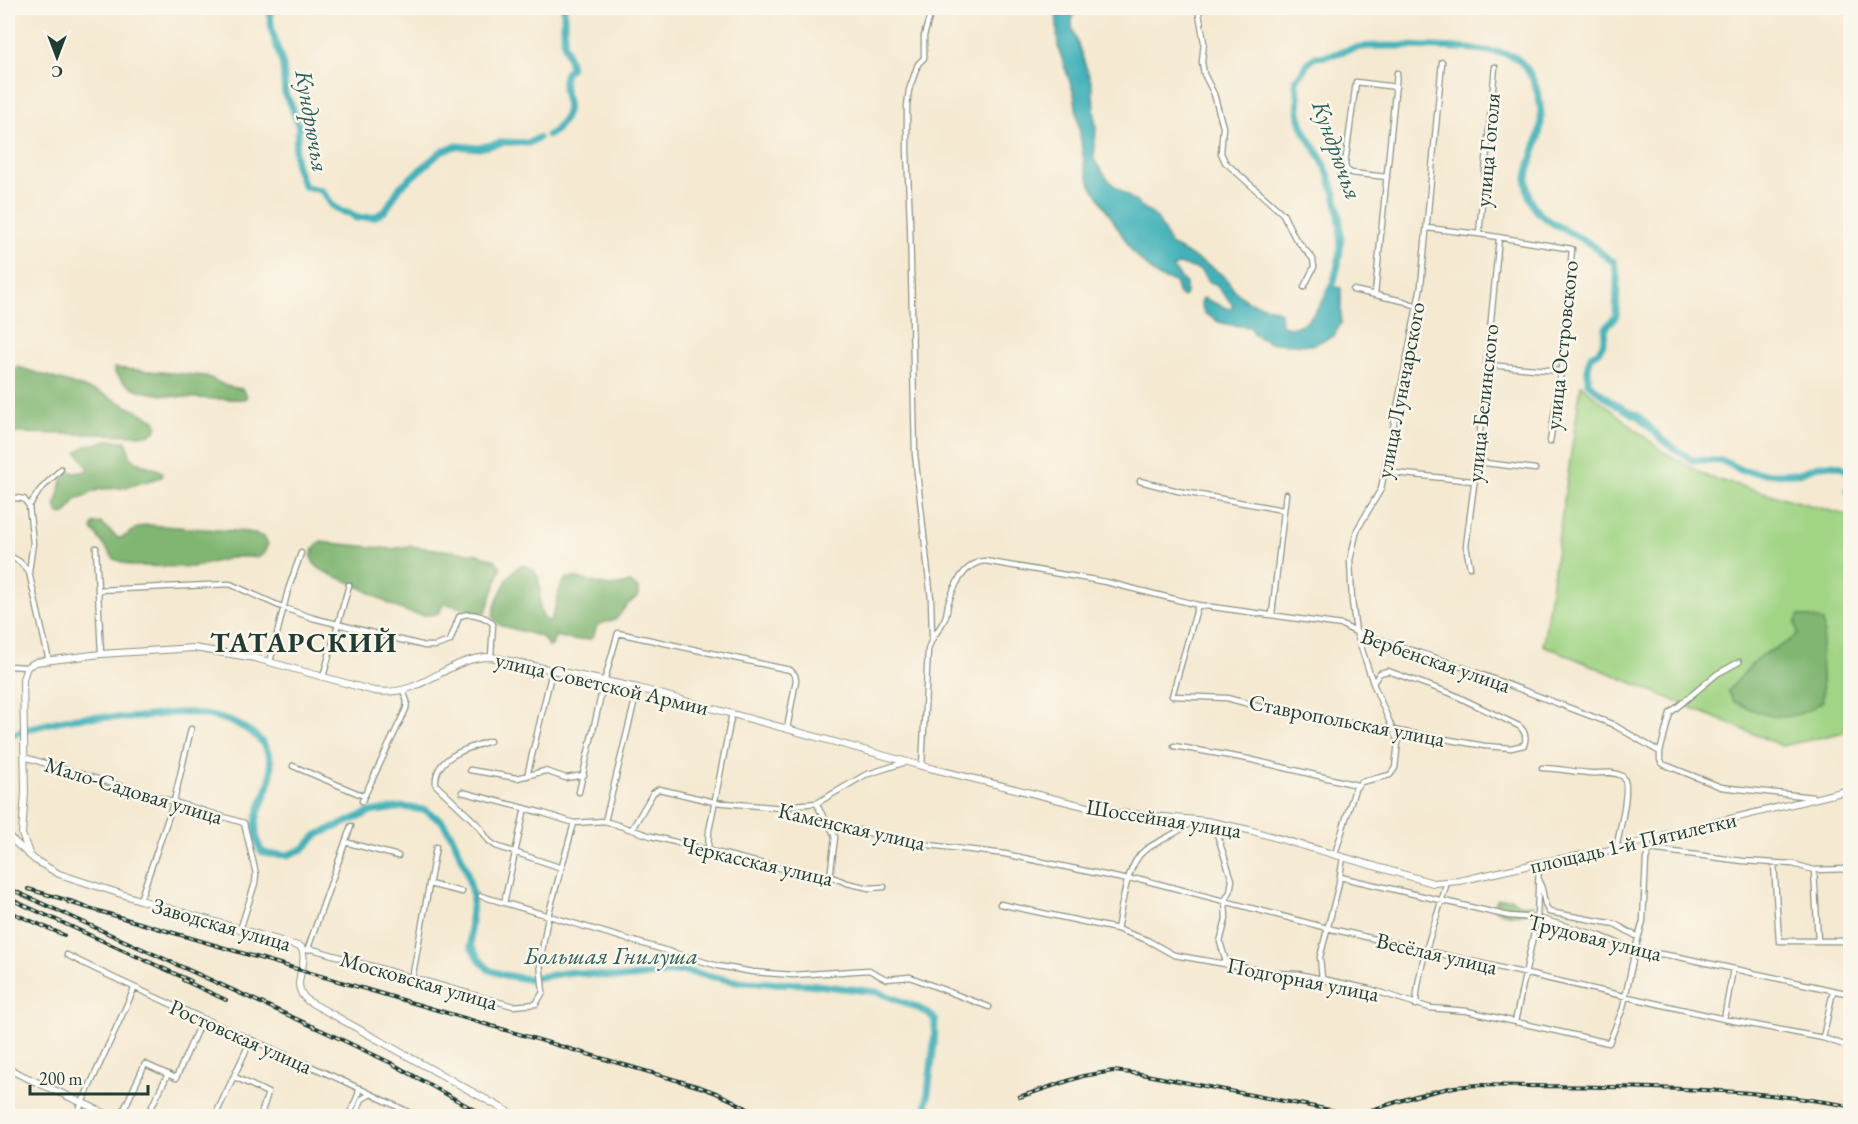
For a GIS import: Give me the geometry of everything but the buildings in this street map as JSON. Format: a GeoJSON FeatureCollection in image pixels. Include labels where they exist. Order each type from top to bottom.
{"type":"FeatureCollection","features":[{"type":"Feature","properties":{"kind":"main road","name":"улица Советской Армии"},"geometry":{"type":"LineString","coordinates":[[27,667],[36,662],[101,654],[194,648],[237,654],[374,691],[394,693],[403,691],[471,659],[491,657],[638,688],[881,755]]}},
{"type":"Feature","properties":{"kind":"main road"},"geometry":{"type":"LineString","coordinates":[[27,667],[23,679],[25,802],[22,834],[30,856]]}},
{"type":"Feature","properties":{"kind":"main road","name":"Шоссейная улица"},"geometry":{"type":"LineString","coordinates":[[881,755],[1108,812],[1213,822],[1278,838],[1433,883],[1447,882]]}},
{"type":"Feature","properties":{"kind":"main road","name":"Вербенская улица"},"geometry":{"type":"LineString","coordinates":[[1819,798],[1851,790]]}},
{"type":"Feature","properties":{"kind":"main road","name":"площадь 1-й Пятилетки"},"geometry":{"type":"LineString","coordinates":[[1447,882],[1616,849],[1819,798]]}},
{"type":"Feature","properties":{"kind":"main road"},"geometry":{"type":"LineString","coordinates":[[9,837],[22,834]]}},
{"type":"Feature","properties":{"kind":"main road","name":"Заводская улица"},"geometry":{"type":"LineString","coordinates":[[9,837],[30,856],[59,874],[306,949],[298,984],[302,995],[308,1001],[516,1116]]}},
{"type":"Feature","properties":{"kind":"main road"},"geometry":{"type":"LineString","coordinates":[[8,1069],[111,1116]]}},
{"type":"Feature","properties":{"kind":"street"},"geometry":{"type":"LineString","coordinates":[[922,766],[928,651],[932,637],[931,599],[915,454],[907,106],[909,90],[918,64],[924,58],[924,36],[932,8]]}},
{"type":"Feature","properties":{"kind":"street"},"geometry":{"type":"LineString","coordinates":[[1198,8],[1204,42],[1202,62],[1204,74],[1214,94],[1223,127],[1221,153],[1225,162],[1283,214],[1295,238],[1313,260],[1314,267],[1304,287]]}},
{"type":"Feature","properties":{"kind":"street","name":"улица Луначарского"},"geometry":{"type":"LineString","coordinates":[[1357,785],[1361,782],[1386,777],[1393,772],[1399,747],[1373,683],[1356,632],[1352,602],[1351,551],[1361,521],[1381,489],[1421,286],[1442,62]]}},
{"type":"Feature","properties":{"kind":"street","name":"улица Гоголя"},"geometry":{"type":"LineString","coordinates":[[1479,234],[1495,67]]}},
{"type":"Feature","properties":{"kind":"street"},"geometry":{"type":"LineString","coordinates":[[1375,294],[1397,73]]}},
{"type":"Feature","properties":{"kind":"street"},"geometry":{"type":"LineString","coordinates":[[1387,177],[1351,173],[1346,169],[1345,164],[1356,82],[1396,87]]}},
{"type":"Feature","properties":{"kind":"street"},"geometry":{"type":"LineString","coordinates":[[1427,228],[1499,238]]}},
{"type":"Feature","properties":{"kind":"street","name":"улица Островского"},"geometry":{"type":"LineString","coordinates":[[1499,238],[1572,249],[1561,371],[1550,442]]}},
{"type":"Feature","properties":{"kind":"street","name":"улица Белинского"},"geometry":{"type":"LineString","coordinates":[[1470,567],[1466,546],[1477,462],[1499,238]]}},
{"type":"Feature","properties":{"kind":"street"},"geometry":{"type":"LineString","coordinates":[[1353,290],[1417,306]]}},
{"type":"Feature","properties":{"kind":"street"},"geometry":{"type":"LineString","coordinates":[[1487,365],[1561,371]]}},
{"type":"Feature","properties":{"kind":"street"},"geometry":{"type":"LineString","coordinates":[[1477,462],[1535,469]]}},
{"type":"Feature","properties":{"kind":"street"},"geometry":{"type":"LineString","coordinates":[[29,506],[40,490],[61,469]]}},
{"type":"Feature","properties":{"kind":"street"},"geometry":{"type":"LineString","coordinates":[[1385,471],[1473,481]]}},
{"type":"Feature","properties":{"kind":"street"},"geometry":{"type":"LineString","coordinates":[[1140,481],[1178,491],[1283,510]]}},
{"type":"Feature","properties":{"kind":"street"},"geometry":{"type":"LineString","coordinates":[[1272,614],[1286,494]]}},
{"type":"Feature","properties":{"kind":"street"},"geometry":{"type":"LineString","coordinates":[[8,496],[24,499],[29,506],[33,543],[28,572],[49,660]]}},
{"type":"Feature","properties":{"kind":"street"},"geometry":{"type":"LineString","coordinates":[[96,548],[101,654]]}},
{"type":"Feature","properties":{"kind":"street"},"geometry":{"type":"LineString","coordinates":[[270,662],[301,553]]}},
{"type":"Feature","properties":{"kind":"street"},"geometry":{"type":"LineString","coordinates":[[8,555],[20,562],[28,572]]}},
{"type":"Feature","properties":{"kind":"street","name":"Вербенская улица"},"geometry":{"type":"LineString","coordinates":[[932,637],[946,618],[948,603],[965,571],[978,562],[998,562],[1106,582],[1198,605],[1342,625],[1356,632],[1451,663],[1612,724],[1660,752],[1660,760],[1663,764],[1720,787],[1819,798]]}},
{"type":"Feature","properties":{"kind":"street"},"geometry":{"type":"LineString","coordinates":[[98,590],[230,584],[313,618],[414,644],[435,646],[450,641],[459,617],[462,614],[470,614],[489,620],[493,624],[491,657]]}},
{"type":"Feature","properties":{"kind":"street"},"geometry":{"type":"LineString","coordinates":[[323,676],[349,585]]}},
{"type":"Feature","properties":{"kind":"street","name":"Ставропольская улица"},"geometry":{"type":"LineString","coordinates":[[1198,605],[1172,696],[1237,700],[1264,708],[1485,746],[1522,747],[1526,742],[1521,728],[1514,723],[1450,693],[1384,671],[1373,683]]}},
{"type":"Feature","properties":{"kind":"street"},"geometry":{"type":"LineString","coordinates":[[579,792],[604,682],[618,633],[790,670],[796,680],[787,729]]}},
{"type":"Feature","properties":{"kind":"street"},"geometry":{"type":"LineString","coordinates":[[1660,752],[1670,713],[1717,674],[1739,662]]}},
{"type":"Feature","properties":{"kind":"street","name":"улица Советской Армии"},"geometry":{"type":"LineString","coordinates":[[8,666],[27,667]]}},
{"type":"Feature","properties":{"kind":"street"},"geometry":{"type":"LineString","coordinates":[[527,776],[552,670]]}},
{"type":"Feature","properties":{"kind":"street"},"geometry":{"type":"LineString","coordinates":[[462,792],[574,823],[605,821],[638,688]]}},
{"type":"Feature","properties":{"kind":"street"},"geometry":{"type":"LineString","coordinates":[[293,766],[363,798],[406,709],[407,704],[403,691]]}},
{"type":"Feature","properties":{"kind":"street"},"geometry":{"type":"LineString","coordinates":[[708,850],[714,802],[732,713]]}},
{"type":"Feature","properties":{"kind":"street"},"geometry":{"type":"LineString","coordinates":[[140,900],[174,801],[191,729]]}},
{"type":"Feature","properties":{"kind":"street"},"geometry":{"type":"LineString","coordinates":[[490,741],[473,746],[445,760],[435,777],[436,785],[478,825],[489,841],[496,846],[561,868]]}},
{"type":"Feature","properties":{"kind":"street"},"geometry":{"type":"LineString","coordinates":[[1174,746],[1248,759],[1357,785],[1350,801],[1335,854]]}},
{"type":"Feature","properties":{"kind":"street","name":"Мало-Садовая улица"},"geometry":{"type":"LineString","coordinates":[[24,757],[244,823],[256,874],[240,930]]}},
{"type":"Feature","properties":{"kind":"street"},"geometry":{"type":"LineString","coordinates":[[775,807],[817,803],[865,775],[906,762]]}},
{"type":"Feature","properties":{"kind":"street"},"geometry":{"type":"LineString","coordinates":[[1542,768],[1591,773],[1609,772],[1624,777],[1626,791],[1616,849]]}},
{"type":"Feature","properties":{"kind":"street"},"geometry":{"type":"LineString","coordinates":[[470,770],[509,777],[527,776],[545,771],[566,778],[584,775]]}},
{"type":"Feature","properties":{"kind":"street","name":"Каменская улица"},"geometry":{"type":"LineString","coordinates":[[632,829],[655,790],[664,789],[714,802],[775,807],[788,810],[797,816],[912,843],[1025,857]]}},
{"type":"Feature","properties":{"kind":"street"},"geometry":{"type":"LineString","coordinates":[[817,803],[835,837],[830,877]]}},
{"type":"Feature","properties":{"kind":"street"},"geometry":{"type":"LineString","coordinates":[[504,903],[525,808]]}},
{"type":"Feature","properties":{"kind":"street"},"geometry":{"type":"LineString","coordinates":[[1117,929],[1128,880],[1136,862],[1144,851],[1188,825],[1193,819]]}},
{"type":"Feature","properties":{"kind":"street","name":"Черкасская улица"},"geometry":{"type":"LineString","coordinates":[[605,821],[651,836],[800,873],[830,877],[869,888],[884,887]]}},
{"type":"Feature","properties":{"kind":"street"},"geometry":{"type":"LineString","coordinates":[[1213,822],[1232,880],[1230,892],[1225,900],[1226,919],[1220,942],[1227,965]]}},
{"type":"Feature","properties":{"kind":"street"},"geometry":{"type":"LineString","coordinates":[[548,916],[574,823]]}},
{"type":"Feature","properties":{"kind":"street"},"geometry":{"type":"LineString","coordinates":[[306,949],[351,826]]}},
{"type":"Feature","properties":{"kind":"street"},"geometry":{"type":"LineString","coordinates":[[1626,995],[1644,915],[1646,859],[1650,849],[1648,840]]}},
{"type":"Feature","properties":{"kind":"street"},"geometry":{"type":"LineString","coordinates":[[345,842],[398,856]]}},
{"type":"Feature","properties":{"kind":"street"},"geometry":{"type":"LineString","coordinates":[[412,979],[436,847]]}},
{"type":"Feature","properties":{"kind":"street","name":"площадь 1-й Пятилетки"},"geometry":{"type":"LineString","coordinates":[[1650,849],[1743,861],[1793,864],[1814,870],[1851,869]]}},
{"type":"Feature","properties":{"kind":"street","name":"Весёлая улица"},"geometry":{"type":"LineString","coordinates":[[1025,857],[1128,880],[1140,879],[1327,927],[1724,1019],[1823,1038],[1851,1047]]}},
{"type":"Feature","properties":{"kind":"street"},"geometry":{"type":"LineString","coordinates":[[1322,979],[1320,957],[1343,858]]}},
{"type":"Feature","properties":{"kind":"street"},"geometry":{"type":"LineString","coordinates":[[1515,1022],[1537,918],[1539,863]]}},
{"type":"Feature","properties":{"kind":"street"},"geometry":{"type":"LineString","coordinates":[[1774,863],[1779,941],[1851,940]]}},
{"type":"Feature","properties":{"kind":"street"},"geometry":{"type":"LineString","coordinates":[[1814,870],[1818,940]]}},
{"type":"Feature","properties":{"kind":"street","name":"Трудовая улица"},"geometry":{"type":"LineString","coordinates":[[1340,877],[1509,916],[1537,918],[1598,935],[1635,950],[1851,994]]}},
{"type":"Feature","properties":{"kind":"street"},"geometry":{"type":"LineString","coordinates":[[1416,1005],[1426,950],[1447,882]]}},
{"type":"Feature","properties":{"kind":"street"},"geometry":{"type":"LineString","coordinates":[[1539,882],[1545,906],[1549,912],[1615,924],[1638,937]]}},
{"type":"Feature","properties":{"kind":"street"},"geometry":{"type":"LineString","coordinates":[[429,884],[462,892]]}},
{"type":"Feature","properties":{"kind":"street"},"geometry":{"type":"LineString","coordinates":[[481,896],[718,966],[793,975],[869,970],[886,979],[910,977],[989,1007]]}},
{"type":"Feature","properties":{"kind":"street","name":"Подгорная улица"},"geometry":{"type":"LineString","coordinates":[[1000,904],[1117,929],[1147,940],[1174,955],[1322,979],[1369,989],[1416,1005],[1441,1010],[1467,1011],[1609,1043],[1620,1018],[1626,995]]}},
{"type":"Feature","properties":{"kind":"street","name":"Московская улица"},"geometry":{"type":"LineString","coordinates":[[306,949],[513,1006],[536,1004],[543,992],[540,963],[548,916]]}},
{"type":"Feature","properties":{"kind":"street","name":"Ростовская улица"},"geometry":{"type":"LineString","coordinates":[[67,955],[134,989],[359,1088],[408,1115],[416,1116]]}},
{"type":"Feature","properties":{"kind":"street"},"geometry":{"type":"LineString","coordinates":[[1724,1019],[1733,969]]}},
{"type":"Feature","properties":{"kind":"street"},"geometry":{"type":"LineString","coordinates":[[76,1116],[134,989]]}},
{"type":"Feature","properties":{"kind":"street"},"geometry":{"type":"LineString","coordinates":[[1823,1038],[1833,991]]}},
{"type":"Feature","properties":{"kind":"street"},"geometry":{"type":"LineString","coordinates":[[121,1116],[145,1064],[176,1078],[202,1019]]}},
{"type":"Feature","properties":{"kind":"street"},"geometry":{"type":"LineString","coordinates":[[215,1116],[251,1040]]}},
{"type":"Feature","properties":{"kind":"street"},"geometry":{"type":"LineString","coordinates":[[147,1116],[168,1074]]}},
{"type":"Feature","properties":{"kind":"street"},"geometry":{"type":"LineString","coordinates":[[233,1078],[268,1093],[262,1111],[263,1116]]}},
{"type":"Feature","properties":{"kind":"street"},"geometry":{"type":"LineString","coordinates":[[349,1116],[359,1088]]}},
{"type":"Feature","properties":{"kind":"street"},"geometry":{"type":"LineString","coordinates":[[354,1116],[362,1099],[371,1094]]}},
{"type":"Feature","properties":{"kind":"green space"},"geometry":{"type":"Polygon","coordinates":[[[18,367],[101,393],[155,420],[157,425],[155,432],[147,435],[8,433],[8,392],[13,371],[18,367]]]}},
{"type":"Feature","properties":{"kind":"green space"},"geometry":{"type":"Polygon","coordinates":[[[114,368],[206,376],[226,386],[242,389],[247,396],[245,399],[220,399],[156,394],[127,384],[114,372],[114,368]]]}},
{"type":"Feature","properties":{"kind":"green space"},"geometry":{"type":"Polygon","coordinates":[[[1581,385],[1662,451],[1708,477],[1850,516],[1850,731],[1782,746],[1543,645],[1581,385]]]}},
{"type":"Feature","properties":{"kind":"green space"},"geometry":{"type":"Polygon","coordinates":[[[109,440],[126,441],[129,453],[136,462],[159,470],[163,473],[162,477],[124,488],[100,489],[75,500],[67,513],[62,515],[58,513],[55,505],[65,475],[69,471],[76,473],[86,471],[88,467],[77,452],[86,446],[109,440]]]}},
{"type":"Feature","properties":{"kind":"green space"},"geometry":{"type":"Polygon","coordinates":[[[101,523],[118,538],[138,527],[147,525],[249,532],[264,537],[268,544],[263,555],[257,557],[234,557],[193,567],[132,566],[114,559],[92,529],[93,524],[101,523]]]}},
{"type":"Feature","properties":{"kind":"green space"},"geometry":{"type":"Polygon","coordinates":[[[320,542],[392,549],[409,546],[478,554],[495,560],[501,568],[486,612],[476,612],[444,603],[439,613],[416,614],[395,607],[354,584],[321,570],[312,558],[313,551],[320,542]]]}},
{"type":"Feature","properties":{"kind":"green space"},"geometry":{"type":"Polygon","coordinates":[[[522,565],[532,569],[537,575],[540,608],[547,621],[553,615],[561,587],[567,578],[609,586],[630,583],[638,588],[638,596],[616,619],[597,625],[590,639],[574,640],[555,636],[552,646],[549,647],[542,637],[500,625],[493,617],[499,596],[507,580],[522,565]]]}},
{"type":"Feature","properties":{"kind":"green space"},"geometry":{"type":"Polygon","coordinates":[[[1799,615],[1823,621],[1821,653],[1823,701],[1799,714],[1778,717],[1757,712],[1733,701],[1728,691],[1752,664],[1798,634],[1795,623],[1799,615]]]}},
{"type":"Feature","properties":{"kind":"green space"},"geometry":{"type":"Polygon","coordinates":[[[1511,898],[1521,905],[1533,904],[1533,909],[1524,914],[1514,915],[1494,909],[1498,899],[1511,898]]]}},
{"type":"Feature","properties":{"kind":"water"},"geometry":{"type":"Polygon","coordinates":[[[1056,8],[1073,8],[1072,27],[1092,84],[1096,129],[1094,160],[1110,182],[1157,218],[1171,245],[1225,277],[1234,290],[1247,301],[1280,312],[1281,324],[1289,327],[1305,322],[1317,309],[1329,285],[1341,288],[1341,323],[1334,336],[1312,345],[1270,343],[1254,335],[1250,327],[1219,322],[1204,313],[1201,303],[1203,298],[1229,309],[1232,308],[1232,304],[1200,270],[1179,264],[1173,268],[1186,284],[1186,294],[1183,297],[1179,295],[1175,282],[1158,277],[1134,254],[1091,185],[1085,168],[1074,94],[1058,47],[1056,8]]]}},
{"type":"Feature","properties":{"kind":"waterway","name":"Кундрючья"},"geometry":{"type":"LineString","coordinates":[[269,8],[272,31],[283,66],[285,95],[291,104],[299,128],[295,150],[296,166],[304,186],[322,191],[332,205],[342,212],[350,213],[356,218],[374,217],[385,211],[400,187],[443,150],[457,146],[479,148],[504,142],[529,143],[538,138]]}},
{"type":"Feature","properties":{"kind":"waterway","name":"Кундрючья"},"geometry":{"type":"LineString","coordinates":[[548,135],[553,133],[566,116],[568,105],[564,79],[571,67],[564,42],[564,8]]}},
{"type":"Feature","properties":{"kind":"waterway","name":"Кундрючья"},"geometry":{"type":"LineString","coordinates":[[1330,292],[1339,259],[1340,226],[1329,176],[1304,130],[1300,117],[1296,80],[1307,64],[1316,57],[1373,46],[1463,48],[1503,53],[1514,57],[1527,69],[1532,77],[1540,105],[1540,133],[1530,163],[1527,183],[1528,194],[1533,205],[1544,217],[1589,243],[1614,262],[1617,277],[1616,316],[1606,328],[1603,344],[1598,352],[1591,356],[1588,365],[1588,383],[1616,405],[1638,416],[1666,443],[1692,460],[1723,461],[1743,471],[1772,474],[1799,473],[1821,465],[1842,467],[1850,473]]}},
{"type":"Feature","properties":{"kind":"waterway","name":"Кундрючья"},"geometry":{"type":"LineString","coordinates":[[1850,483],[1848,491],[1850,493]]}},
{"type":"Feature","properties":{"kind":"waterway","name":"Большая Гнилуша"},"geometry":{"type":"LineString","coordinates":[[8,736],[77,718],[128,718],[192,713],[227,720],[250,731],[259,739],[270,759],[269,783],[256,824],[261,851],[268,854],[288,855],[303,849],[317,835],[370,812],[403,807],[425,810],[442,821],[453,838],[466,868],[473,897],[471,947],[489,970],[527,979],[571,972],[623,978],[684,971],[739,982],[808,984],[877,992],[914,1006],[928,1013],[935,1020],[925,1116]]}},
{"type":"Feature","properties":{"kind":"railway"},"geometry":{"type":"LineString","coordinates":[[8,888],[391,1063],[485,1116]]}},
{"type":"Feature","properties":{"kind":"railway"},"geometry":{"type":"LineString","coordinates":[[28,889],[77,903]]}},
{"type":"Feature","properties":{"kind":"railway"},"geometry":{"type":"LineString","coordinates":[[8,898],[191,981]]}},
{"type":"Feature","properties":{"kind":"railway"},"geometry":{"type":"LineString","coordinates":[[68,902],[700,1087],[730,1099],[758,1116]]}},
{"type":"Feature","properties":{"kind":"railway"},"geometry":{"type":"LineString","coordinates":[[8,911],[64,935]]}},
{"type":"Feature","properties":{"kind":"railway"},"geometry":{"type":"LineString","coordinates":[[183,980],[226,1000]]}},
{"type":"Feature","properties":{"kind":"railway"},"geometry":{"type":"LineString","coordinates":[[1019,1097],[1083,1076],[1113,1071],[1141,1074],[1336,1111],[1365,1112],[1419,1095],[1454,1087],[1478,1085],[1711,1090],[1850,1106]]}},
{"type":"Feature","properties":{"kind":"district","name":"ТАТАРСКИЙ"},"geometry":{"type":"Point","coordinates":[304,642]}}]}
